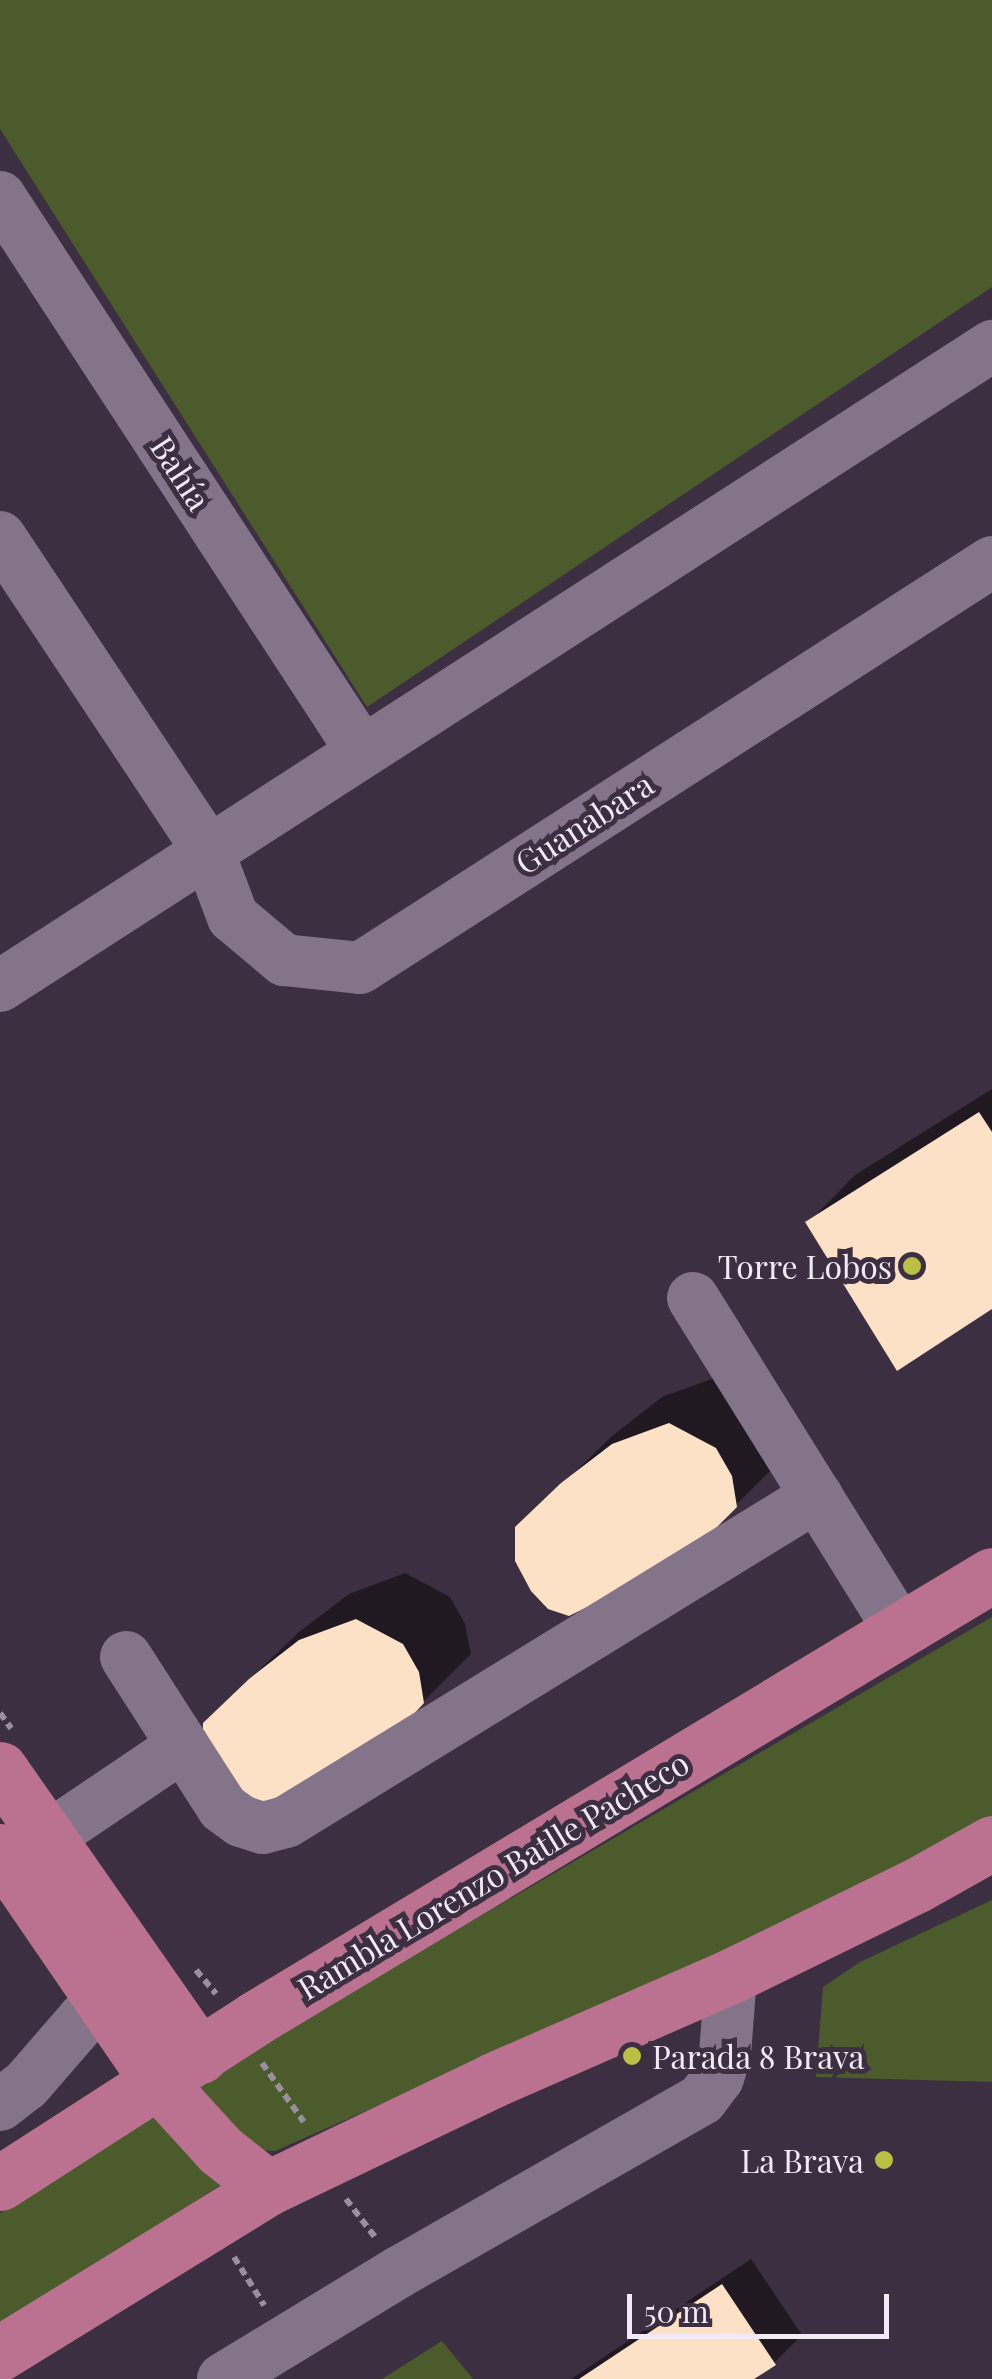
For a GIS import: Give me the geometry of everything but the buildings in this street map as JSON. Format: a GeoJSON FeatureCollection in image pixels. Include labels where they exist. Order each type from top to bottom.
{"type":"FeatureCollection","features":[{"type":"Feature","properties":{"kind":"main road","name":"Rambla Lorenzo Batlle Pacheco"},"geometry":{"type":"LineString","coordinates":[[0,2182],[180,2070],[254,2018],[992,1575]]}},
{"type":"Feature","properties":{"kind":"main road"},"geometry":{"type":"LineString","coordinates":[[0,1770],[24,1844],[111,2010],[180,2070]]}},
{"type":"Feature","properties":{"kind":"main road"},"geometry":{"type":"LineString","coordinates":[[0,2353],[268,2188],[494,2080],[730,1976],[917,1885],[992,1843]]}},
{"type":"Feature","properties":{"kind":"main road"},"geometry":{"type":"LineString","coordinates":[[24,1844],[180,2070],[220,2150],[268,2188]]}},
{"type":"Feature","properties":{"kind":"street","name":"Bahía"},"geometry":{"type":"LineString","coordinates":[[0,197],[362,750]]}},
{"type":"Feature","properties":{"kind":"street"},"geometry":{"type":"LineString","coordinates":[[0,986],[207,848],[992,346]]}},
{"type":"Feature","properties":{"kind":"street"},"geometry":{"type":"LineString","coordinates":[[0,538],[207,848]]}},
{"type":"Feature","properties":{"kind":"street","name":"Guanabara"},"geometry":{"type":"LineString","coordinates":[[207,848],[234,918],[284,960],[360,968],[992,562]]}},
{"type":"Feature","properties":{"kind":"street"},"geometry":{"type":"LineString","coordinates":[[693,1298],[900,1630]]}},
{"type":"Feature","properties":{"kind":"street"},"geometry":{"type":"LineString","coordinates":[[126,1657],[223,1808],[241,1821],[263,1828],[286,1822],[817,1496]]}},
{"type":"Feature","properties":{"kind":"street"},"geometry":{"type":"LineString","coordinates":[[24,1844],[183,1746]]}},
{"type":"Feature","properties":{"kind":"street"},"geometry":{"type":"LineString","coordinates":[[223,2379],[702,2099],[718,2078],[725,2054],[730,1976]]}},
{"type":"Feature","properties":{"kind":"street"},"geometry":{"type":"LineString","coordinates":[[0,2105],[26,2084],[84,2018],[111,2010]]}},
{"type":"Feature","properties":{"kind":"path"},"geometry":{"type":"LineString","coordinates":[[212,2223],[286,2340]]}},
{"type":"Feature","properties":{"kind":"green space"},"geometry":{"type":"Polygon","coordinates":[[[0,0],[992,0],[992,287],[367,707],[0,129],[0,0]]]}},
{"type":"Feature","properties":{"kind":"green space"},"geometry":{"type":"Polygon","coordinates":[[[992,1617],[992,1816],[818,1912],[275,2151],[254,2150],[193,2084],[992,1617]]]}},
{"type":"Feature","properties":{"kind":"green space"},"geometry":{"type":"Polygon","coordinates":[[[992,1900],[992,2082],[816,2077],[823,1987],[860,1962],[992,1900]]]}},
{"type":"Feature","properties":{"kind":"green space"},"geometry":{"type":"Polygon","coordinates":[[[157,2102],[221,2185],[0,2325],[0,2213],[84,2158],[157,2102]]]}},
{"type":"Feature","properties":{"kind":"green space"},"geometry":{"type":"Polygon","coordinates":[[[442,2341],[473,2379],[382,2379],[442,2341]]]}},
{"type":"Feature","properties":{"kind":"place","name":"Torre Lobos"},"geometry":{"type":"Point","coordinates":[912,1266]}},
{"type":"Feature","properties":{"kind":"place","name":"Parada 8 Brava"},"geometry":{"type":"Point","coordinates":[632,2056]}},
{"type":"Feature","properties":{"kind":"place","name":"La Brava"},"geometry":{"type":"Point","coordinates":[884,2160]}}]}
